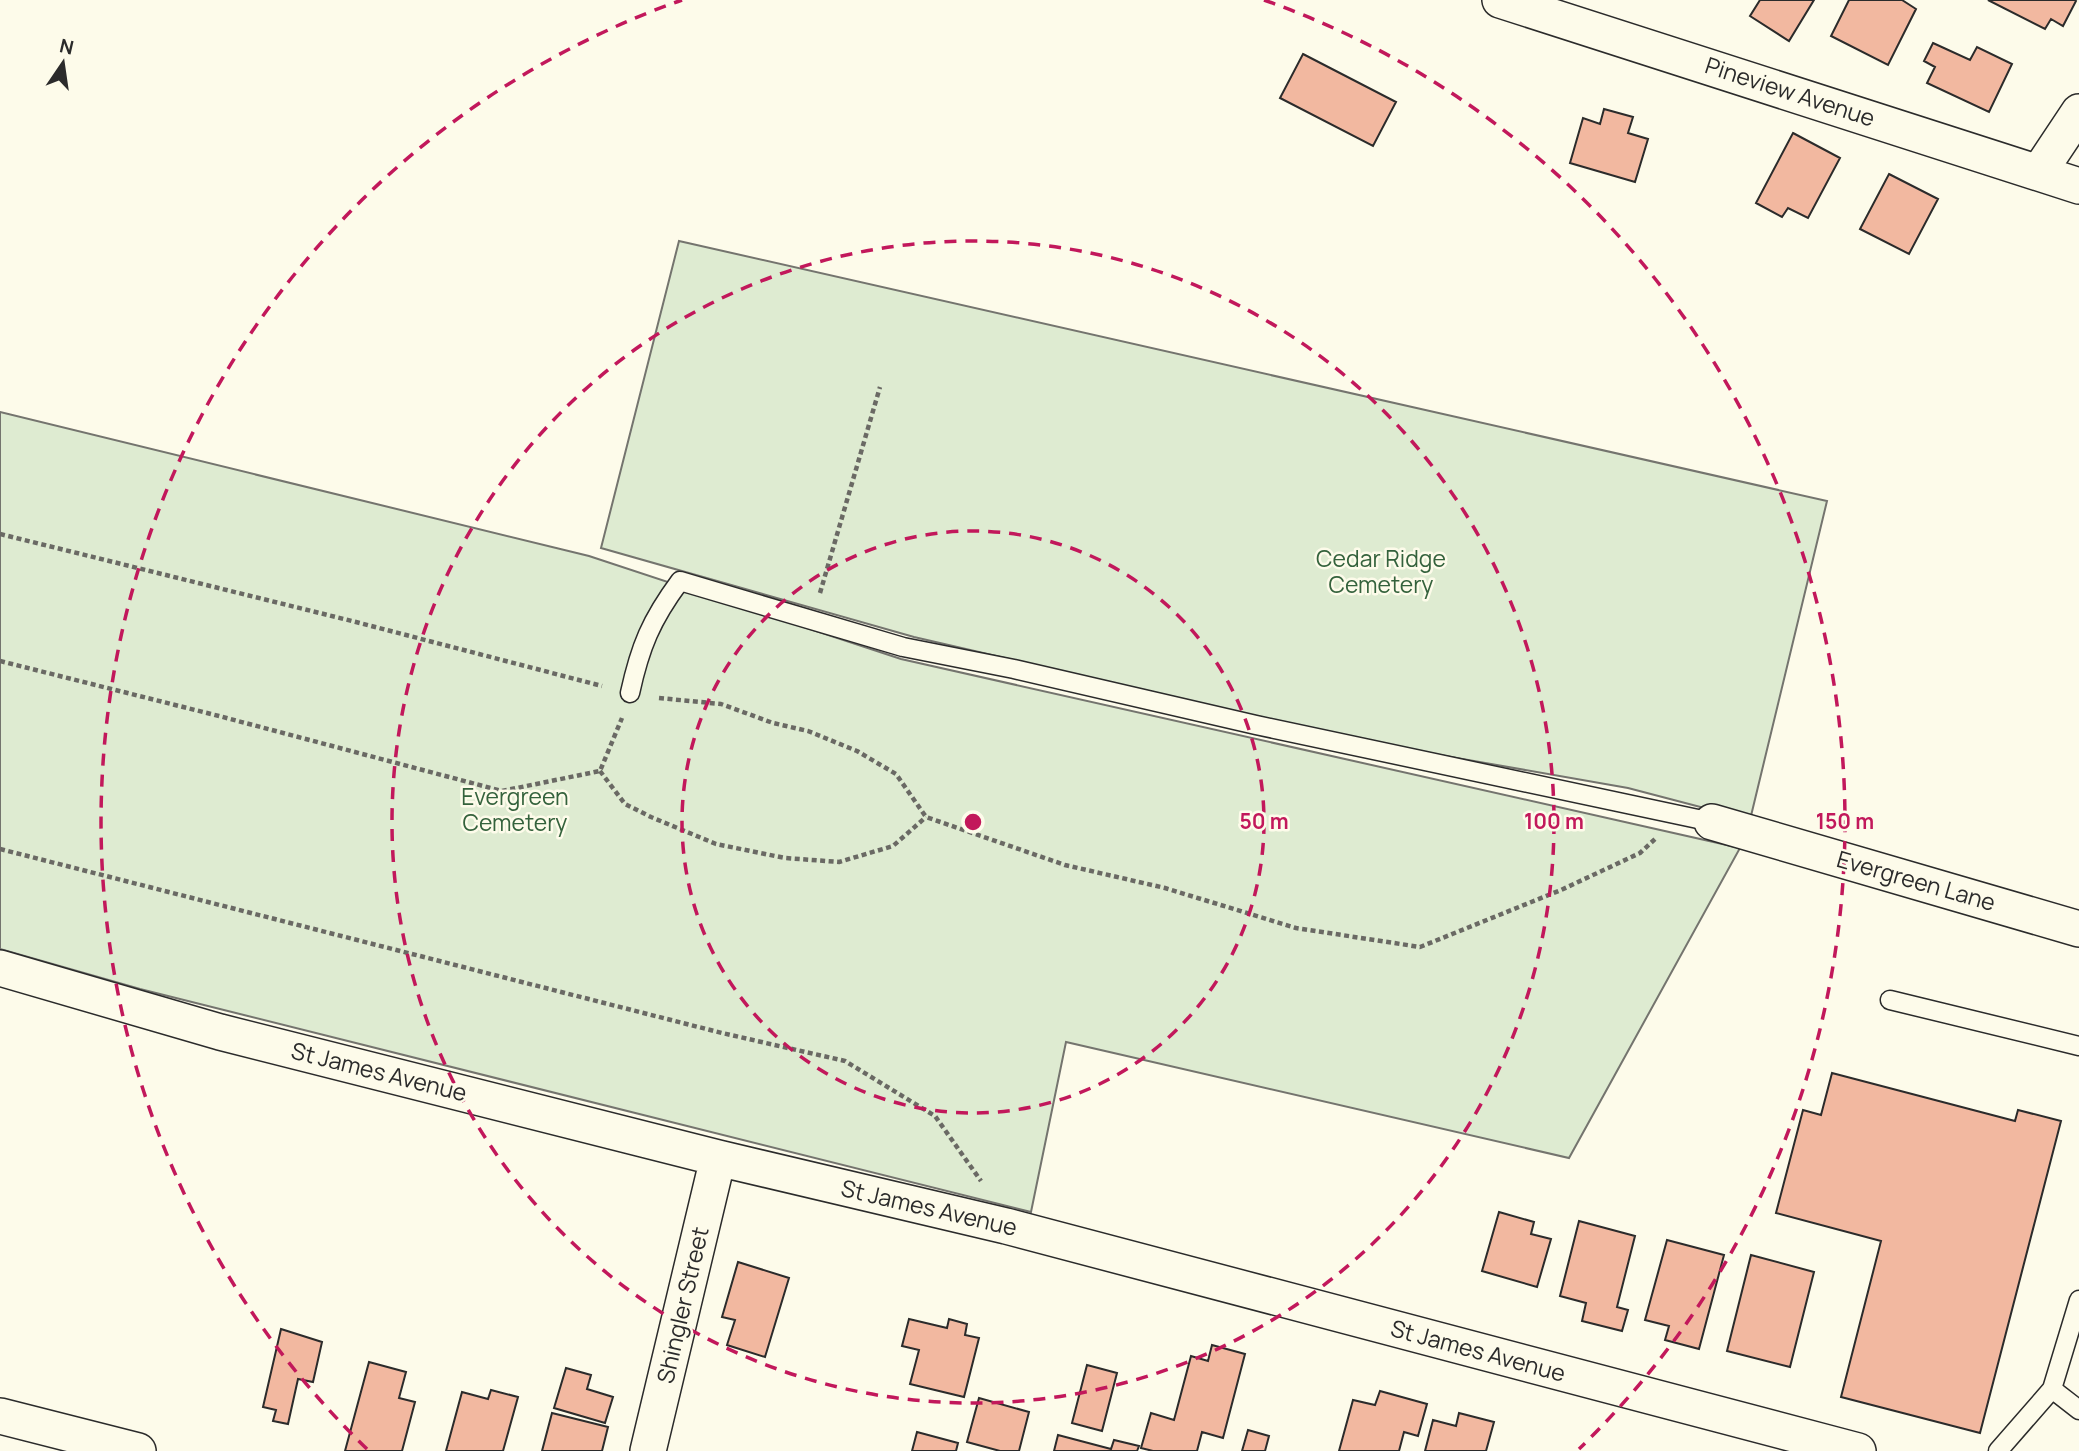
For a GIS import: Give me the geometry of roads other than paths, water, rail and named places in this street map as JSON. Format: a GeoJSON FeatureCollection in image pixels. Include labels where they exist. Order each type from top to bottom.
{"type":"FeatureCollection","features":[{"type":"Feature","properties":{"kind":"street","name":"Pineview Avenue"},"geometry":{"type":"LineString","coordinates":[[1500,0],[2079,186]]}},
{"type":"Feature","properties":{"kind":"street"},"geometry":{"type":"LineString","coordinates":[[2039,172],[2079,112]]}},
{"type":"Feature","properties":{"kind":"street","name":"Evergreen Lane"},"geometry":{"type":"LineString","coordinates":[[1697,818],[2079,929]]}},
{"type":"Feature","properties":{"kind":"street","name":"St James Avenue"},"geometry":{"type":"LineString","coordinates":[[0,968],[220,1032],[718,1158],[1006,1226],[1858,1451]]}},
{"type":"Feature","properties":{"kind":"street","name":"Shingler Street"},"geometry":{"type":"LineString","coordinates":[[649,1451],[718,1158]]}},
{"type":"Feature","properties":{"kind":"street"},"geometry":{"type":"LineString","coordinates":[[0,1416],[138,1451]]}},
{"type":"Feature","properties":{"kind":"lane"},"geometry":{"type":"LineString","coordinates":[[630,693],[639,653],[658,611],[680,581],[903,647],[1697,818]]}},
{"type":"Feature","properties":{"kind":"lane"},"geometry":{"type":"LineString","coordinates":[[1890,1000],[2079,1046]]}},
{"type":"Feature","properties":{"kind":"lane"},"geometry":{"type":"LineString","coordinates":[[1998,1451],[2052,1389],[2079,1300]]}},
{"type":"Feature","properties":{"kind":"lane"},"geometry":{"type":"LineString","coordinates":[[2052,1389],[2079,1410]]}},
{"type":"Feature","properties":{"kind":"park label","name":"Cedar Ridge Cemetery"},"geometry":{"type":"Point","coordinates":[1381,572]}},
{"type":"Feature","properties":{"kind":"park label","name":"Evergreen Cemetery"},"geometry":{"type":"Point","coordinates":[515,810]}}]}
